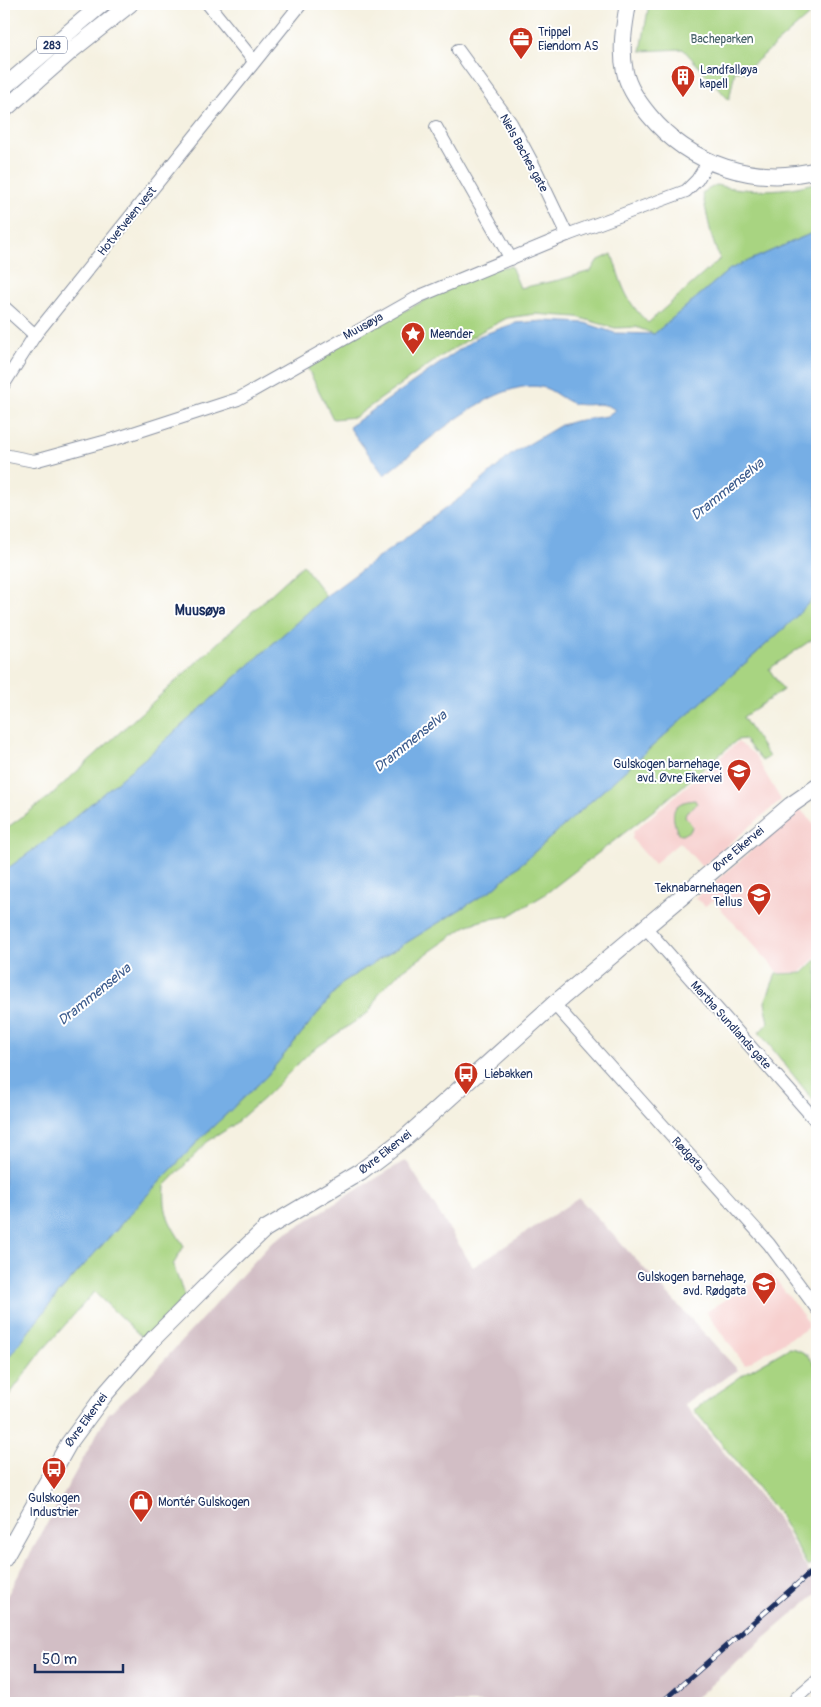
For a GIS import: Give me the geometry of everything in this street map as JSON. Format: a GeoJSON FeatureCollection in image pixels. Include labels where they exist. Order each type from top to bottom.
{"type":"FeatureCollection","features":[{"type":"Feature","properties":{"kind":"main road","name":"283"},"geometry":{"type":"LineString","coordinates":[[4,87],[102,4]]}},
{"type":"Feature","properties":{"kind":"main road","name":"283"},"geometry":{"type":"LineString","coordinates":[[4,110],[66,55],[130,4]]}},
{"type":"Feature","properties":{"kind":"main road"},"geometry":{"type":"LineString","coordinates":[[628,4],[623,54],[625,73],[645,110],[666,133],[689,150],[739,172],[760,175],[794,174],[817,170]]}},
{"type":"Feature","properties":{"kind":"main road","name":"Øvre Eikervei"},"geometry":{"type":"LineString","coordinates":[[4,1559],[69,1443],[106,1393],[182,1310],[266,1229],[360,1172],[405,1138],[554,1004],[791,805],[817,786]]}},
{"type":"Feature","properties":{"kind":"street"},"geometry":{"type":"LineString","coordinates":[[208,4],[254,61]]}},
{"type":"Feature","properties":{"kind":"street","name":"Hotvetveien vest"},"geometry":{"type":"LineString","coordinates":[[4,384],[35,335],[301,4]]}},
{"type":"Feature","properties":{"kind":"street","name":"Niels Baches gate"},"geometry":{"type":"LineString","coordinates":[[458,50],[511,123],[567,235]]}},
{"type":"Feature","properties":{"kind":"street"},"geometry":{"type":"LineString","coordinates":[[436,127],[511,258]]}},
{"type":"Feature","properties":{"kind":"street","name":"Muusøya"},"geometry":{"type":"LineString","coordinates":[[4,455],[34,461],[126,436],[238,398],[420,296],[567,235],[686,191],[698,180],[709,160]]}},
{"type":"Feature","properties":{"kind":"street"},"geometry":{"type":"LineString","coordinates":[[4,308],[35,335]]}},
{"type":"Feature","properties":{"kind":"street","name":"Martha Sundlands gate"},"geometry":{"type":"LineString","coordinates":[[645,927],[817,1122]]}},
{"type":"Feature","properties":{"kind":"street","name":"Rødgata"},"geometry":{"type":"LineString","coordinates":[[554,1004],[769,1244],[817,1309]]}},
{"type":"Feature","properties":{"kind":"street"},"geometry":{"type":"LineString","coordinates":[[801,1703],[796,1698],[817,1680]]}},
{"type":"Feature","properties":{"kind":"shaded area"},"geometry":{"type":"Polygon","coordinates":[[[738,742],[754,754],[781,800],[702,867],[680,842],[654,864],[632,839],[633,832],[738,742]]]}},
{"type":"Feature","properties":{"kind":"shaded area"},"geometry":{"type":"Polygon","coordinates":[[[800,809],[817,828],[817,956],[801,972],[779,973],[713,900],[705,906],[696,898],[800,809]]]}},
{"type":"Feature","properties":{"kind":"shaded area"},"geometry":{"type":"Polygon","coordinates":[[[406,1160],[473,1267],[579,1198],[738,1370],[684,1404],[776,1516],[817,1586],[817,1593],[690,1703],[4,1703],[4,1601],[108,1414],[145,1381],[272,1242],[406,1160]]]}},
{"type":"Feature","properties":{"kind":"shaded area"},"geometry":{"type":"Polygon","coordinates":[[[770,1272],[808,1322],[808,1328],[745,1365],[706,1312],[770,1272]]]}},
{"type":"Feature","properties":{"kind":"green space","name":"Bacheparken"},"geometry":{"type":"Polygon","coordinates":[[[649,4],[817,4],[817,8],[751,66],[747,72],[735,71],[729,100],[683,49],[641,51],[649,4]]]}},
{"type":"Feature","properties":{"kind":"green space"},"geometry":{"type":"Polygon","coordinates":[[[817,182],[817,231],[730,269],[654,334],[636,327],[615,328],[577,317],[535,314],[507,318],[440,357],[355,417],[333,419],[304,361],[488,269],[511,266],[520,288],[591,271],[597,261],[612,254],[621,283],[629,299],[648,323],[720,259],[711,235],[702,193],[716,185],[740,189],[766,190],[792,188],[817,182]]]}},
{"type":"Feature","properties":{"kind":"green space"},"geometry":{"type":"Polygon","coordinates":[[[303,565],[326,596],[150,754],[51,838],[4,871],[4,830],[49,797],[303,565]]]}},
{"type":"Feature","properties":{"kind":"green space"},"geometry":{"type":"Polygon","coordinates":[[[817,594],[817,636],[769,669],[783,690],[743,717],[769,757],[762,761],[744,739],[737,740],[659,806],[544,895],[509,916],[468,925],[399,973],[380,992],[369,1012],[310,1052],[265,1097],[232,1126],[207,1142],[165,1186],[165,1204],[168,1218],[184,1246],[173,1265],[185,1297],[144,1339],[94,1292],[42,1351],[4,1402],[4,1363],[58,1294],[203,1136],[266,1077],[343,982],[493,889],[790,623],[817,594]]]}},
{"type":"Feature","properties":{"kind":"green space"},"geometry":{"type":"Polygon","coordinates":[[[695,800],[697,804],[686,812],[685,816],[692,826],[691,830],[682,835],[678,834],[674,820],[674,810],[681,803],[695,800]]]}},
{"type":"Feature","properties":{"kind":"green space"},"geometry":{"type":"Polygon","coordinates":[[[817,959],[817,1105],[759,1032],[769,1023],[765,1002],[776,974],[803,973],[817,959]]]}},
{"type":"Feature","properties":{"kind":"green space"},"geometry":{"type":"Polygon","coordinates":[[[789,1348],[806,1354],[817,1368],[817,1558],[808,1567],[777,1511],[694,1410],[744,1374],[789,1348]]]}},
{"type":"Feature","properties":{"kind":"water","name":"Drammenselva"},"geometry":{"type":"Polygon","coordinates":[[[817,231],[817,594],[790,623],[493,889],[343,982],[266,1077],[203,1136],[149,1193],[58,1294],[4,1363],[4,871],[51,837],[150,754],[326,596],[472,489],[512,454],[561,425],[607,416],[615,410],[601,404],[575,404],[541,387],[522,387],[502,393],[458,418],[384,475],[349,427],[479,336],[516,323],[544,321],[585,323],[615,333],[654,334],[730,269],[817,231]]]}},
{"type":"Feature","properties":{"kind":"railway"},"geometry":{"type":"LineString","coordinates":[[661,1703],[817,1567]]}},
{"type":"Feature","properties":{"kind":"place","name":"Trippel Eiendom AS"},"geometry":{"type":"Point","coordinates":[521,60]}},
{"type":"Feature","properties":{"kind":"place","name":"Landfalløya kapell"},"geometry":{"type":"Point","coordinates":[683,98]}},
{"type":"Feature","properties":{"kind":"place","name":"Meander"},"geometry":{"type":"Point","coordinates":[413,355]}},
{"type":"Feature","properties":{"kind":"place","name":"Gulskogen barnehage, avd. Øvre Eikervei"},"geometry":{"type":"Point","coordinates":[739,792]}},
{"type":"Feature","properties":{"kind":"place","name":"Teknabarnehagen Tellus"},"geometry":{"type":"Point","coordinates":[759,916]}},
{"type":"Feature","properties":{"kind":"place","name":"Liebakken"},"geometry":{"type":"Point","coordinates":[466,1095]}},
{"type":"Feature","properties":{"kind":"place","name":"Gulskogen barnehage, avd. Rødgata"},"geometry":{"type":"Point","coordinates":[764,1305]}},
{"type":"Feature","properties":{"kind":"place","name":"Gulskogen Industrier"},"geometry":{"type":"Point","coordinates":[54,1490]}},
{"type":"Feature","properties":{"kind":"place","name":"Montér Gulskogen"},"geometry":{"type":"Point","coordinates":[141,1523]}},
{"type":"Feature","properties":{"kind":"district","name":"Muusøya"},"geometry":{"type":"Point","coordinates":[200,610]}}]}
